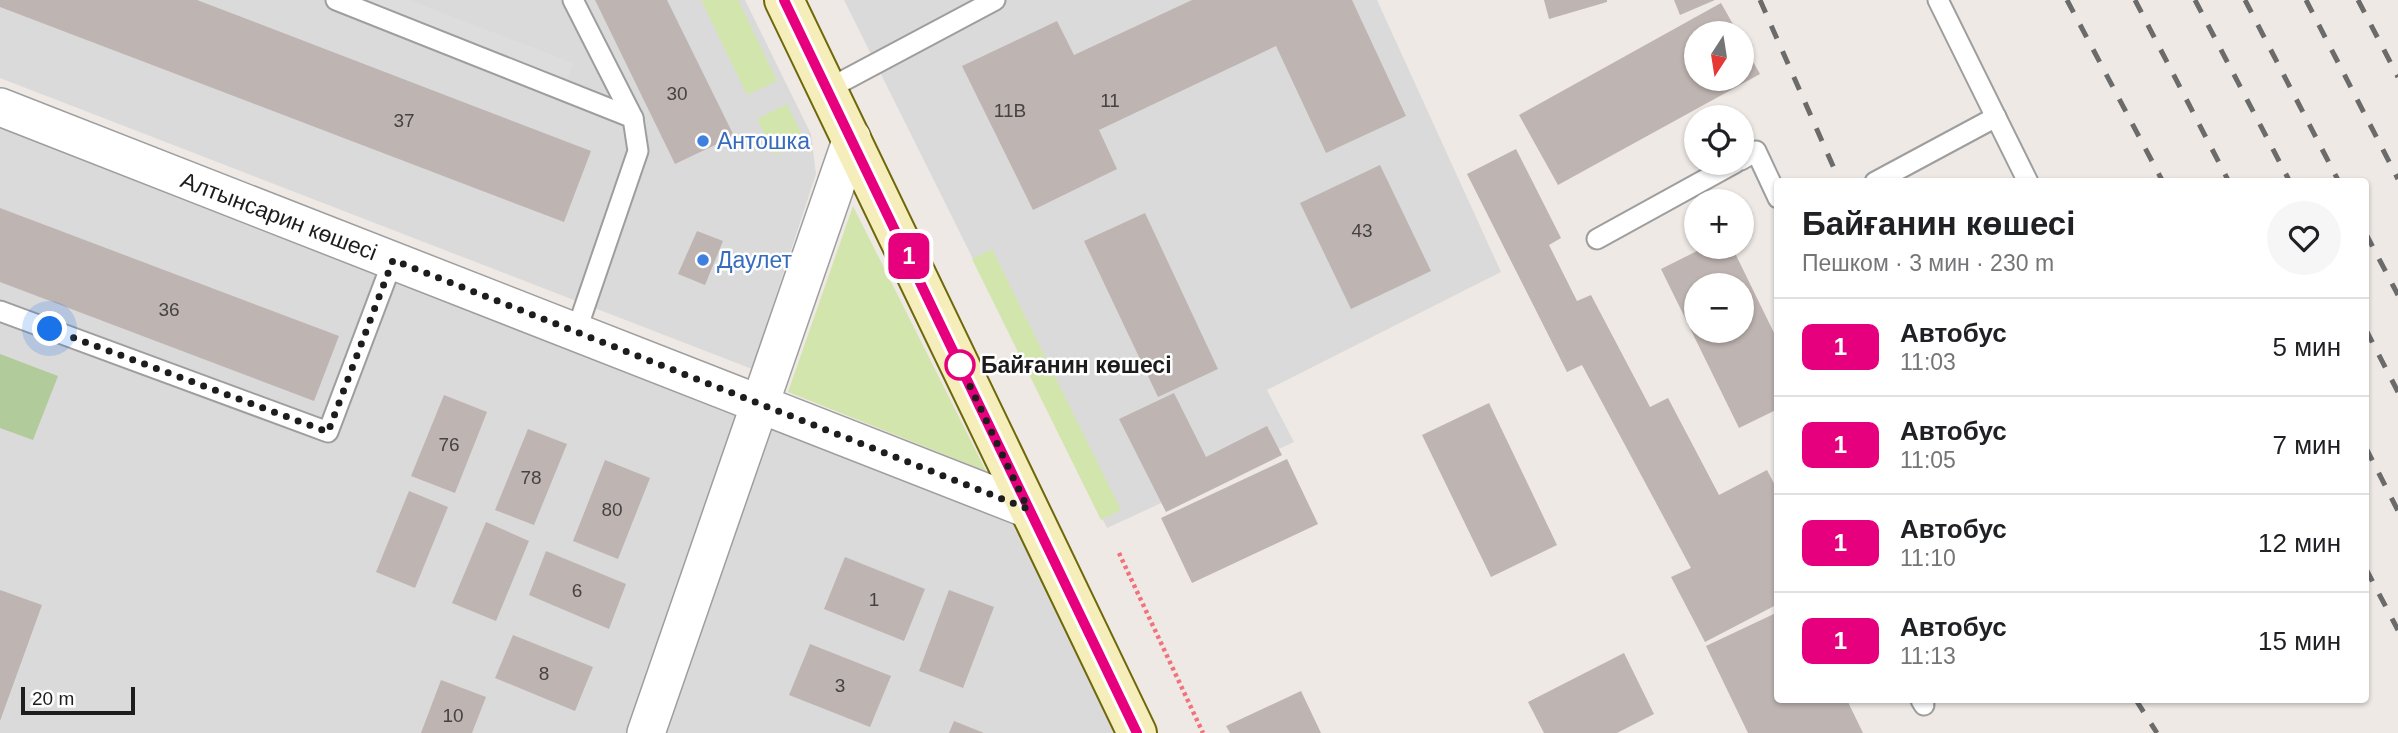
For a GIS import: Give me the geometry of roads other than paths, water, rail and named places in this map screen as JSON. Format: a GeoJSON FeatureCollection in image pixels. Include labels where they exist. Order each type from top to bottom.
{"type":"FeatureCollection","features":[{"type":"Feature","properties":{"kind":"street"},"geometry":{"type":"LineString","coordinates":[[784,0],[1137,733]]}},
{"type":"Feature","properties":{"kind":"street","name":"Алтынсарин көшесі"},"geometry":{"type":"LineString","coordinates":[[0,107],[1028,509]]}},
{"type":"Feature","properties":{"kind":"street"},"geometry":{"type":"LineString","coordinates":[[646,733],[852,138]]}},
{"type":"Feature","properties":{"kind":"lane"},"geometry":{"type":"LineString","coordinates":[[336,0],[633,117]]}},
{"type":"Feature","properties":{"kind":"lane"},"geometry":{"type":"LineString","coordinates":[[573,0],[633,117],[638,151],[576,332]]}},
{"type":"Feature","properties":{"kind":"lane"},"geometry":{"type":"LineString","coordinates":[[828,89],[995,0]]}},
{"type":"Feature","properties":{"kind":"lane"},"geometry":{"type":"LineString","coordinates":[[1938,0],[2026,178]]}},
{"type":"Feature","properties":{"kind":"lane"},"geometry":{"type":"LineString","coordinates":[[1882,178],[1996,117]]}},
{"type":"Feature","properties":{"kind":"lane"},"geometry":{"type":"LineString","coordinates":[[1754,152],[1756,151],[1774,189]]}},
{"type":"Feature","properties":{"kind":"lane"},"geometry":{"type":"LineString","coordinates":[[1597,239],[1713,175]]}},
{"type":"Feature","properties":{"kind":"lane"},"geometry":{"type":"LineString","coordinates":[[0,311],[328,432],[393,260]]}},
{"type":"Feature","properties":{"kind":"railway"},"geometry":{"type":"LineString","coordinates":[[1760,0],[1838,178]]}},
{"type":"Feature","properties":{"kind":"railway"},"geometry":{"type":"LineString","coordinates":[[2067,0],[2161,178]]}},
{"type":"Feature","properties":{"kind":"railway"},"geometry":{"type":"LineString","coordinates":[[2135,0],[2227,178]]}},
{"type":"Feature","properties":{"kind":"railway"},"geometry":{"type":"LineString","coordinates":[[2195,0],[2288,178]]}},
{"type":"Feature","properties":{"kind":"railway"},"geometry":{"type":"LineString","coordinates":[[2245,0],[2337,178]]}},
{"type":"Feature","properties":{"kind":"railway"},"geometry":{"type":"LineString","coordinates":[[2306,0],[2398,179]]}},
{"type":"Feature","properties":{"kind":"railway"},"geometry":{"type":"LineString","coordinates":[[2358,0],[2398,77]]}},
{"type":"Feature","properties":{"kind":"railway"},"geometry":{"type":"LineString","coordinates":[[2369,240],[2398,295]]}},
{"type":"Feature","properties":{"kind":"railway"},"geometry":{"type":"LineString","coordinates":[[2369,336],[2398,392]]}},
{"type":"Feature","properties":{"kind":"railway"},"geometry":{"type":"LineString","coordinates":[[2369,454],[2398,511]]}},
{"type":"Feature","properties":{"kind":"railway"},"geometry":{"type":"LineString","coordinates":[[2369,575],[2398,630]]}},
{"type":"Feature","properties":{"kind":"railway"},"geometry":{"type":"LineString","coordinates":[[2138,703],[2157,733]]}},
{"type":"Feature","properties":{"kind":"place","name":"Антошка"},"geometry":{"type":"Point","coordinates":[703,141]}},
{"type":"Feature","properties":{"kind":"place","name":"Даулет"},"geometry":{"type":"Point","coordinates":[703,260]}},
{"type":"Feature","properties":{"kind":"place","name":"Байғанин көшесі"},"geometry":{"type":"Point","coordinates":[960,365]}}]}
